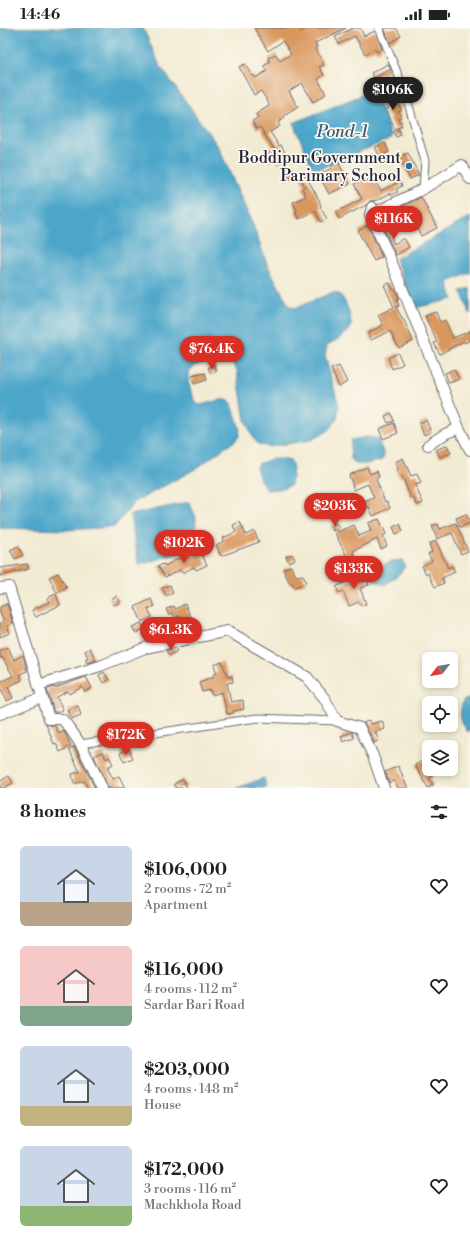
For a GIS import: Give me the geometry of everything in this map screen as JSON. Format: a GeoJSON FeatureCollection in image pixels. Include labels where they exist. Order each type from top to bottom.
{"type":"FeatureCollection","features":[{"type":"Feature","properties":{"kind":"main road"},"geometry":{"type":"LineString","coordinates":[[470,179],[462,165],[423,188],[371,211],[459,428],[470,450]]}},
{"type":"Feature","properties":{"kind":"main road"},"geometry":{"type":"LineString","coordinates":[[428,445],[445,434],[459,428]]}},
{"type":"Feature","properties":{"kind":"main road"},"geometry":{"type":"LineString","coordinates":[[0,588],[9,587],[13,606],[29,651],[41,698],[49,720],[62,719],[72,730],[102,788]]}},
{"type":"Feature","properties":{"kind":"main road"},"geometry":{"type":"LineString","coordinates":[[38,685],[100,666],[144,648],[228,631],[307,677],[325,698],[336,720],[360,728],[373,756],[384,788]]}},
{"type":"Feature","properties":{"kind":"main road"},"geometry":{"type":"LineString","coordinates":[[0,714],[41,698]]}},
{"type":"Feature","properties":{"kind":"street"},"geometry":{"type":"LineString","coordinates":[[379,28],[404,89],[425,161],[423,188]]}},
{"type":"Feature","properties":{"kind":"street"},"geometry":{"type":"LineString","coordinates":[[80,744],[257,718],[336,720]]}},
{"type":"Feature","properties":{"kind":"water"},"geometry":{"type":"Polygon","coordinates":[[[0,28],[143,28],[160,66],[218,146],[253,225],[267,264],[289,306],[296,308],[333,292],[342,296],[347,305],[351,322],[350,329],[348,332],[327,345],[325,356],[339,406],[337,419],[328,431],[311,440],[268,447],[258,444],[245,420],[237,370],[229,358],[220,358],[198,364],[191,370],[188,378],[195,400],[198,405],[221,400],[229,401],[232,404],[240,429],[239,436],[236,440],[197,468],[135,502],[114,527],[67,530],[0,528],[0,28]]]}},
{"type":"Feature","properties":{"kind":"water","name":"Pond-1"},"geometry":{"type":"Polygon","coordinates":[[[374,90],[392,138],[314,171],[293,123],[374,90]]]}},
{"type":"Feature","properties":{"kind":"water"},"geometry":{"type":"Polygon","coordinates":[[[470,217],[470,273],[448,282],[453,299],[415,308],[395,259],[470,217]]]}},
{"type":"Feature","properties":{"kind":"water"},"geometry":{"type":"Polygon","coordinates":[[[470,288],[470,314],[461,291],[470,288]]]}},
{"type":"Feature","properties":{"kind":"water"},"geometry":{"type":"Polygon","coordinates":[[[366,437],[377,438],[384,454],[383,460],[366,464],[356,464],[351,459],[351,440],[366,437]]]}},
{"type":"Feature","properties":{"kind":"water"},"geometry":{"type":"Polygon","coordinates":[[[271,459],[291,461],[293,468],[291,485],[279,489],[267,490],[260,480],[256,467],[258,464],[271,459]]]}},
{"type":"Feature","properties":{"kind":"water"},"geometry":{"type":"Polygon","coordinates":[[[189,502],[196,517],[195,548],[139,565],[130,515],[189,502]]]}},
{"type":"Feature","properties":{"kind":"water"},"geometry":{"type":"Polygon","coordinates":[[[402,560],[405,566],[403,569],[398,575],[384,585],[373,579],[372,575],[381,566],[393,561],[402,560]]]}},
{"type":"Feature","properties":{"kind":"water"},"geometry":{"type":"Polygon","coordinates":[[[470,697],[470,731],[467,731],[462,723],[460,713],[463,701],[470,697]]]}},
{"type":"Feature","properties":{"kind":"water"},"geometry":{"type":"Polygon","coordinates":[[[264,778],[267,788],[237,788],[264,778]]]}},
{"type":"Feature","properties":{"kind":"building"},"geometry":{"type":"Polygon","coordinates":[[[254,28],[298,28],[301,32],[308,28],[346,28],[315,43],[317,47],[315,48],[324,65],[319,67],[324,75],[318,79],[326,94],[313,102],[302,83],[289,91],[298,107],[284,116],[285,118],[278,122],[280,126],[270,132],[279,146],[281,145],[285,153],[280,156],[283,160],[278,163],[275,159],[269,162],[265,156],[274,149],[260,127],[257,129],[252,121],[258,118],[256,114],[269,106],[268,102],[261,91],[254,95],[239,67],[245,64],[252,76],[253,75],[255,78],[267,71],[264,66],[270,62],[268,58],[276,54],[280,61],[291,54],[283,41],[268,51],[254,28]]]}},
{"type":"Feature","properties":{"kind":"building"},"geometry":{"type":"Polygon","coordinates":[[[353,28],[360,28],[364,36],[375,31],[382,49],[377,52],[375,49],[365,54],[355,36],[339,44],[335,37],[353,28]]]}},
{"type":"Feature","properties":{"kind":"building"},"geometry":{"type":"Polygon","coordinates":[[[384,28],[396,28],[401,36],[390,43],[384,28]]]}},
{"type":"Feature","properties":{"kind":"building"},"geometry":{"type":"Polygon","coordinates":[[[388,64],[391,69],[374,78],[371,73],[388,64]]]}},
{"type":"Feature","properties":{"kind":"building"},"geometry":{"type":"Polygon","coordinates":[[[390,93],[394,101],[396,100],[401,110],[398,111],[401,117],[398,118],[402,126],[395,129],[386,110],[389,108],[383,96],[390,93]]]}},
{"type":"Feature","properties":{"kind":"building"},"geometry":{"type":"Polygon","coordinates":[[[399,129],[401,135],[396,137],[393,132],[399,129]]]}},
{"type":"Feature","properties":{"kind":"building"},"geometry":{"type":"Polygon","coordinates":[[[385,143],[389,152],[380,157],[375,147],[385,143]]]}},
{"type":"Feature","properties":{"kind":"building","name":"Boddipur Government Parimary School"},"geometry":{"type":"Polygon","coordinates":[[[408,153],[419,175],[410,179],[399,157],[408,153]]]}},
{"type":"Feature","properties":{"kind":"building"},"geometry":{"type":"Polygon","coordinates":[[[338,162],[350,184],[329,194],[319,175],[332,168],[331,166],[338,162]]]}},
{"type":"Feature","properties":{"kind":"building"},"geometry":{"type":"Polygon","coordinates":[[[293,168],[296,175],[287,180],[284,173],[293,168]]]}},
{"type":"Feature","properties":{"kind":"building"},"geometry":{"type":"Polygon","coordinates":[[[371,175],[381,191],[400,181],[402,186],[396,189],[398,192],[391,195],[390,193],[378,200],[370,201],[366,205],[339,219],[336,212],[362,199],[354,184],[371,175]]]}},
{"type":"Feature","properties":{"kind":"building"},"geometry":{"type":"Polygon","coordinates":[[[306,176],[327,219],[321,222],[315,211],[299,219],[295,212],[297,211],[293,202],[306,196],[302,188],[305,186],[301,179],[306,176]]]}},
{"type":"Feature","properties":{"kind":"building"},"geometry":{"type":"Polygon","coordinates":[[[421,197],[437,228],[421,236],[406,208],[390,216],[389,213],[421,197]]]}},
{"type":"Feature","properties":{"kind":"building"},"geometry":{"type":"Polygon","coordinates":[[[383,216],[394,244],[404,238],[409,247],[396,255],[379,218],[383,216]]]}},
{"type":"Feature","properties":{"kind":"building"},"geometry":{"type":"Polygon","coordinates":[[[368,225],[382,257],[374,261],[358,231],[368,225]]]}},
{"type":"Feature","properties":{"kind":"building"},"geometry":{"type":"Polygon","coordinates":[[[390,283],[393,290],[395,289],[399,299],[397,300],[399,306],[396,307],[403,318],[413,341],[399,348],[390,331],[371,340],[368,333],[383,325],[378,315],[394,307],[384,285],[390,283]]]}},
{"type":"Feature","properties":{"kind":"building"},"geometry":{"type":"Polygon","coordinates":[[[436,312],[440,322],[445,320],[453,338],[470,331],[470,340],[465,343],[464,341],[440,354],[434,343],[437,342],[425,316],[436,312]]]}},
{"type":"Feature","properties":{"kind":"building"},"geometry":{"type":"Polygon","coordinates":[[[398,353],[403,364],[392,369],[388,358],[398,353]]]}},
{"type":"Feature","properties":{"kind":"building"},"geometry":{"type":"Polygon","coordinates":[[[214,365],[217,371],[211,374],[208,368],[214,365]]]}},
{"type":"Feature","properties":{"kind":"building"},"geometry":{"type":"Polygon","coordinates":[[[339,366],[347,382],[339,387],[331,369],[339,366]]]}},
{"type":"Feature","properties":{"kind":"building"},"geometry":{"type":"Polygon","coordinates":[[[454,369],[459,379],[449,383],[445,373],[454,369]]]}},
{"type":"Feature","properties":{"kind":"building"},"geometry":{"type":"Polygon","coordinates":[[[205,373],[207,380],[194,384],[192,376],[205,373]]]}},
{"type":"Feature","properties":{"kind":"building"},"geometry":{"type":"Polygon","coordinates":[[[391,413],[394,421],[388,423],[385,416],[391,413]]]}},
{"type":"Feature","properties":{"kind":"building"},"geometry":{"type":"Polygon","coordinates":[[[426,420],[431,432],[424,435],[419,423],[426,420]]]}},
{"type":"Feature","properties":{"kind":"building"},"geometry":{"type":"Polygon","coordinates":[[[394,423],[398,433],[383,439],[379,429],[394,423]]]}},
{"type":"Feature","properties":{"kind":"building"},"geometry":{"type":"Polygon","coordinates":[[[447,445],[451,453],[440,457],[436,450],[447,445]]]}},
{"type":"Feature","properties":{"kind":"building"},"geometry":{"type":"Polygon","coordinates":[[[403,458],[411,476],[417,474],[421,483],[415,485],[423,503],[417,505],[413,497],[411,498],[402,476],[400,478],[396,470],[398,469],[395,462],[403,458]]]}},
{"type":"Feature","properties":{"kind":"building"},"geometry":{"type":"Polygon","coordinates":[[[367,467],[370,474],[377,471],[379,477],[376,479],[385,502],[387,501],[390,508],[373,516],[369,507],[364,509],[362,503],[374,498],[368,484],[354,490],[349,475],[367,467]]]}},
{"type":"Feature","properties":{"kind":"building"},"geometry":{"type":"Polygon","coordinates":[[[466,514],[470,523],[460,527],[456,518],[466,514]]]}},
{"type":"Feature","properties":{"kind":"building"},"geometry":{"type":"Polygon","coordinates":[[[379,519],[386,534],[383,536],[387,546],[381,549],[377,539],[353,551],[356,558],[342,564],[339,557],[346,555],[335,533],[354,525],[359,536],[371,531],[368,523],[379,519]]]}},
{"type":"Feature","properties":{"kind":"building"},"geometry":{"type":"Polygon","coordinates":[[[240,522],[246,535],[254,531],[259,542],[221,556],[216,545],[224,541],[223,538],[236,532],[233,525],[240,522]]]}},
{"type":"Feature","properties":{"kind":"building"},"geometry":{"type":"Polygon","coordinates":[[[336,523],[339,529],[333,531],[331,526],[336,523]]]}},
{"type":"Feature","properties":{"kind":"building"},"geometry":{"type":"Polygon","coordinates":[[[456,523],[468,551],[461,554],[452,533],[437,539],[432,526],[438,524],[440,529],[456,523]]]}},
{"type":"Feature","properties":{"kind":"building"},"geometry":{"type":"Polygon","coordinates":[[[400,524],[403,531],[396,534],[393,527],[400,524]]]}},
{"type":"Feature","properties":{"kind":"building"},"geometry":{"type":"Polygon","coordinates":[[[436,541],[448,568],[452,566],[455,572],[442,578],[444,583],[435,587],[428,573],[426,574],[422,566],[432,561],[428,554],[432,552],[429,544],[436,541]]]}},
{"type":"Feature","properties":{"kind":"building"},"geometry":{"type":"Polygon","coordinates":[[[18,546],[23,555],[15,559],[10,550],[18,546]]]}},
{"type":"Feature","properties":{"kind":"building"},"geometry":{"type":"Polygon","coordinates":[[[188,553],[192,553],[194,556],[201,553],[207,565],[196,570],[194,567],[182,573],[180,570],[165,577],[158,566],[164,564],[165,566],[188,553]]]}},
{"type":"Feature","properties":{"kind":"building"},"geometry":{"type":"Polygon","coordinates":[[[292,554],[295,559],[289,562],[286,556],[292,554]]]}},
{"type":"Feature","properties":{"kind":"building"},"geometry":{"type":"Polygon","coordinates":[[[27,564],[29,569],[0,576],[0,568],[27,564]]]}},
{"type":"Feature","properties":{"kind":"building"},"geometry":{"type":"Polygon","coordinates":[[[291,566],[296,576],[303,575],[306,583],[294,587],[292,583],[290,584],[283,569],[291,566]]]}},
{"type":"Feature","properties":{"kind":"building"},"geometry":{"type":"Polygon","coordinates":[[[58,573],[67,588],[57,593],[49,577],[58,573]]]}},
{"type":"Feature","properties":{"kind":"building"},"geometry":{"type":"Polygon","coordinates":[[[365,575],[369,585],[360,588],[366,604],[361,606],[359,602],[349,606],[343,591],[339,593],[336,587],[354,578],[365,575]]]}},
{"type":"Feature","properties":{"kind":"building"},"geometry":{"type":"Polygon","coordinates":[[[170,585],[173,593],[166,596],[162,588],[170,585]]]}},
{"type":"Feature","properties":{"kind":"building"},"geometry":{"type":"Polygon","coordinates":[[[56,594],[60,605],[36,617],[32,610],[49,602],[47,598],[56,594]]]}},
{"type":"Feature","properties":{"kind":"building"},"geometry":{"type":"Polygon","coordinates":[[[117,596],[120,602],[114,605],[111,599],[117,596]]]}},
{"type":"Feature","properties":{"kind":"building"},"geometry":{"type":"Polygon","coordinates":[[[151,599],[155,606],[148,609],[152,617],[142,622],[135,607],[151,599]]]}},
{"type":"Feature","properties":{"kind":"building"},"geometry":{"type":"Polygon","coordinates":[[[7,604],[13,623],[7,626],[10,633],[0,637],[0,623],[4,621],[0,613],[0,607],[7,604]]]}},
{"type":"Feature","properties":{"kind":"building"},"geometry":{"type":"Polygon","coordinates":[[[185,604],[191,617],[182,622],[179,616],[175,618],[173,613],[169,615],[166,609],[174,606],[176,609],[185,604]]]}},
{"type":"Feature","properties":{"kind":"building"},"geometry":{"type":"Polygon","coordinates":[[[141,623],[144,629],[136,633],[132,627],[141,623]]]}},
{"type":"Feature","properties":{"kind":"building"},"geometry":{"type":"Polygon","coordinates":[[[8,647],[14,660],[23,655],[27,671],[20,674],[22,680],[8,687],[13,698],[7,701],[0,687],[0,682],[13,676],[2,657],[0,658],[0,650],[8,647]]]}},
{"type":"Feature","properties":{"kind":"building"},"geometry":{"type":"Polygon","coordinates":[[[90,648],[96,660],[87,663],[85,659],[88,658],[85,651],[90,648]]]}},
{"type":"Feature","properties":{"kind":"building"},"geometry":{"type":"Polygon","coordinates":[[[175,648],[177,651],[169,656],[166,650],[175,648]]]}},
{"type":"Feature","properties":{"kind":"building"},"geometry":{"type":"Polygon","coordinates":[[[222,662],[228,677],[232,676],[233,682],[227,683],[231,702],[243,700],[244,709],[233,711],[234,713],[227,714],[222,692],[212,695],[210,690],[202,692],[199,682],[213,677],[213,675],[217,673],[214,665],[222,662]]]}},
{"type":"Feature","properties":{"kind":"building"},"geometry":{"type":"Polygon","coordinates":[[[104,672],[109,680],[103,683],[99,675],[104,672]]]}},
{"type":"Feature","properties":{"kind":"building"},"geometry":{"type":"Polygon","coordinates":[[[86,677],[92,688],[85,692],[82,687],[70,694],[68,691],[57,697],[63,710],[54,712],[47,689],[55,688],[86,677]]]}},
{"type":"Feature","properties":{"kind":"building"},"geometry":{"type":"Polygon","coordinates":[[[78,706],[81,715],[71,719],[67,710],[78,706]]]}},
{"type":"Feature","properties":{"kind":"building"},"geometry":{"type":"Polygon","coordinates":[[[369,720],[371,724],[382,721],[385,729],[375,732],[379,740],[374,743],[364,723],[369,720]]]}},
{"type":"Feature","properties":{"kind":"building"},"geometry":{"type":"Polygon","coordinates":[[[46,724],[55,726],[59,734],[64,731],[71,746],[60,752],[56,743],[54,744],[46,724]]]}},
{"type":"Feature","properties":{"kind":"building"},"geometry":{"type":"Polygon","coordinates":[[[352,732],[354,738],[343,742],[341,736],[352,732]]]}},
{"type":"Feature","properties":{"kind":"building"},"geometry":{"type":"Polygon","coordinates":[[[74,747],[95,788],[88,788],[84,781],[74,784],[72,774],[80,772],[69,749],[74,747]]]}},
{"type":"Feature","properties":{"kind":"building"},"geometry":{"type":"Polygon","coordinates":[[[129,749],[133,758],[124,762],[120,753],[129,749]]]}},
{"type":"Feature","properties":{"kind":"building"},"geometry":{"type":"Polygon","coordinates":[[[103,752],[106,759],[109,757],[113,764],[107,767],[113,779],[119,776],[125,788],[108,788],[94,756],[103,752]]]}},
{"type":"Feature","properties":{"kind":"building"},"geometry":{"type":"Polygon","coordinates":[[[422,761],[422,776],[433,776],[429,778],[433,785],[428,788],[415,765],[422,761]]]}},
{"type":"Feature","properties":{"kind":"building"},"geometry":{"type":"Polygon","coordinates":[[[398,766],[408,788],[398,788],[394,780],[389,783],[385,772],[398,766]]]}},
{"type":"Feature","properties":{"kind":"building"},"geometry":{"type":"Polygon","coordinates":[[[9,776],[13,783],[4,788],[0,788],[0,781],[9,776]]]}},
{"type":"Feature","properties":{"kind":"building"},"geometry":{"type":"Polygon","coordinates":[[[183,779],[187,788],[176,788],[174,784],[183,779]]]}},
{"type":"Feature","properties":{"kind":"place","name":"Boddipur Government Parimary School"},"geometry":{"type":"Point","coordinates":[409,166]}}]}
